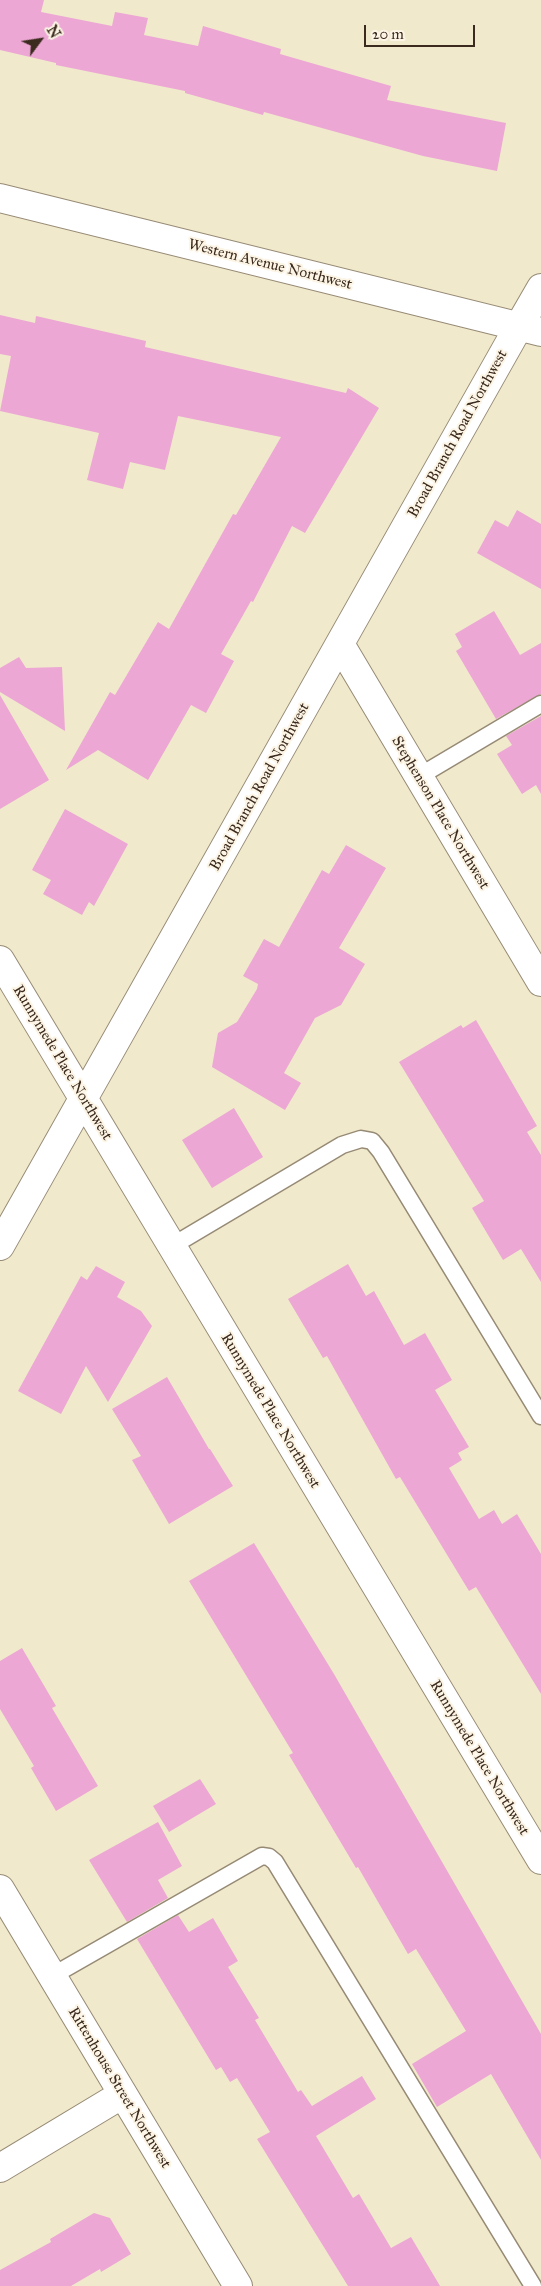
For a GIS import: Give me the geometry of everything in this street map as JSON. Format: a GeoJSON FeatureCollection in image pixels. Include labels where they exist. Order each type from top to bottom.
{"type":"FeatureCollection","features":[{"type":"Feature","properties":{"kind":"street","name":"Western Avenue Northwest"},"geometry":{"type":"LineString","coordinates":[[0,198],[530,329]]}},
{"type":"Feature","properties":{"kind":"street","name":"Broad Branch Road Northwest"},"geometry":{"type":"LineString","coordinates":[[0,1246],[340,644],[530,329],[541,288]]}},
{"type":"Feature","properties":{"kind":"street","name":"Stephenson Place Northwest"},"geometry":{"type":"LineString","coordinates":[[340,644],[541,982]]}},
{"type":"Feature","properties":{"kind":"street","name":"Runnymede Place Northwest"},"geometry":{"type":"LineString","coordinates":[[0,960],[541,1860]]}},
{"type":"Feature","properties":{"kind":"street","name":"Rittenhouse Street Northwest"},"geometry":{"type":"LineString","coordinates":[[0,1889],[238,2286]]}},
{"type":"Feature","properties":{"kind":"street"},"geometry":{"type":"LineString","coordinates":[[0,2168],[122,2094]]}},
{"type":"Feature","properties":{"kind":"lane"},"geometry":{"type":"LineString","coordinates":[[418,777],[541,704]]}},
{"type":"Feature","properties":{"kind":"lane"},"geometry":{"type":"LineString","coordinates":[[172,1246],[342,1145],[361,1139],[372,1141],[541,1416]]}},
{"type":"Feature","properties":{"kind":"lane"},"geometry":{"type":"LineString","coordinates":[[52,1976],[262,1856],[269,1857],[276,1862],[533,2286]]}},
{"type":"Feature","properties":{"kind":"building"},"geometry":{"type":"Polygon","coordinates":[[[0,0],[44,0],[41,12],[112,26],[115,12],[148,18],[144,35],[198,46],[203,26],[281,49],[280,54],[391,86],[387,100],[506,123],[497,171],[423,156],[264,112],[263,115],[185,93],[185,91],[56,65],[56,63],[0,50],[0,0]]]}},
{"type":"Feature","properties":{"kind":"building"},"geometry":{"type":"Polygon","coordinates":[[[0,315],[35,323],[36,316],[146,341],[145,347],[346,393],[348,388],[379,408],[305,533],[292,526],[253,602],[251,601],[221,654],[234,661],[206,713],[191,705],[148,780],[98,750],[66,770],[110,692],[115,695],[158,622],[169,629],[233,514],[236,515],[281,437],[178,416],[165,470],[130,462],[123,489],[87,480],[99,433],[0,411],[11,356],[0,354],[0,315]]]}},
{"type":"Feature","properties":{"kind":"building"},"geometry":{"type":"Polygon","coordinates":[[[517,510],[541,524],[541,589],[477,553],[495,520],[508,527],[517,510]]]}},
{"type":"Feature","properties":{"kind":"building"},"geometry":{"type":"Polygon","coordinates":[[[494,611],[520,655],[541,643],[541,694],[496,719],[456,651],[462,647],[455,634],[494,611]]]}},
{"type":"Feature","properties":{"kind":"building"},"geometry":{"type":"Polygon","coordinates":[[[19,657],[26,668],[62,667],[65,731],[0,692],[0,668],[19,657]]]}},
{"type":"Feature","properties":{"kind":"building"},"geometry":{"type":"Polygon","coordinates":[[[0,695],[49,780],[0,809],[0,695]]]}},
{"type":"Feature","properties":{"kind":"building"},"geometry":{"type":"Polygon","coordinates":[[[541,716],[541,794],[536,785],[522,794],[497,754],[512,745],[506,736],[541,716]]]}},
{"type":"Feature","properties":{"kind":"building"},"geometry":{"type":"Polygon","coordinates":[[[65,809],[128,844],[94,906],[89,902],[82,915],[43,894],[51,880],[32,870],[65,809]]]}},
{"type":"Feature","properties":{"kind":"building"},"geometry":{"type":"Polygon","coordinates":[[[346,845],[386,868],[339,948],[365,964],[341,1005],[315,1018],[284,1073],[301,1083],[285,1110],[212,1067],[218,1033],[237,1022],[257,989],[258,984],[243,976],[264,939],[279,947],[322,870],[329,874],[346,845]]]}},
{"type":"Feature","properties":{"kind":"building"},"geometry":{"type":"Polygon","coordinates":[[[476,1020],[537,1126],[527,1132],[541,1155],[541,1282],[521,1249],[503,1260],[472,1208],[484,1201],[399,1062],[461,1025],[463,1028],[476,1020]]]}},
{"type":"Feature","properties":{"kind":"building"},"geometry":{"type":"Polygon","coordinates":[[[234,1108],[263,1157],[212,1188],[182,1140],[234,1108]]]}},
{"type":"Feature","properties":{"kind":"building"},"geometry":{"type":"Polygon","coordinates":[[[348,1264],[366,1296],[374,1291],[404,1345],[425,1333],[452,1380],[435,1390],[469,1447],[458,1453],[462,1460],[449,1468],[479,1519],[494,1510],[502,1524],[517,1514],[541,1554],[541,1694],[476,1587],[469,1591],[400,1477],[396,1479],[327,1356],[323,1358],[288,1299],[348,1264]]]}},
{"type":"Feature","properties":{"kind":"building"},"geometry":{"type":"Polygon","coordinates":[[[96,1266],[125,1282],[117,1297],[141,1311],[152,1326],[108,1402],[86,1366],[61,1414],[18,1391],[81,1276],[87,1280],[96,1266]]]}},
{"type":"Feature","properties":{"kind":"building"},"geometry":{"type":"Polygon","coordinates":[[[167,1377],[233,1486],[169,1524],[132,1460],[141,1456],[112,1409],[167,1377]]]}},
{"type":"Feature","properties":{"kind":"building"},"geometry":{"type":"Polygon","coordinates":[[[254,1543],[334,1674],[541,2034],[541,2160],[491,2074],[437,2107],[412,2064],[466,2031],[416,1949],[408,1954],[358,1867],[356,1868],[289,1755],[293,1753],[189,1581],[254,1543]]]}},
{"type":"Feature","properties":{"kind":"building"},"geometry":{"type":"Polygon","coordinates":[[[22,1648],[56,1706],[52,1708],[98,1786],[56,1811],[31,1768],[34,1766],[0,1709],[0,1661],[22,1648]]]}},
{"type":"Feature","properties":{"kind":"building"},"geometry":{"type":"Polygon","coordinates":[[[200,1779],[216,1804],[169,1832],[153,1806],[200,1779]]]}},
{"type":"Feature","properties":{"kind":"building"},"geometry":{"type":"Polygon","coordinates":[[[158,1822],[182,1866],[158,1880],[168,1898],[127,1922],[89,1860],[158,1822]]]}},
{"type":"Feature","properties":{"kind":"building"},"geometry":{"type":"Polygon","coordinates":[[[178,1915],[189,1932],[213,1918],[238,1961],[228,1967],[259,2018],[255,2020],[298,2092],[301,2090],[312,2106],[362,2076],[376,2099],[316,2136],[353,2198],[359,2194],[391,2248],[411,2237],[440,2286],[348,2286],[257,2139],[270,2132],[237,2078],[230,2082],[221,2067],[216,2070],[137,1939],[178,1915]]]}},
{"type":"Feature","properties":{"kind":"building"},"geometry":{"type":"Polygon","coordinates":[[[94,2213],[110,2218],[131,2254],[101,2272],[100,2269],[71,2286],[0,2286],[0,2270],[51,2242],[50,2239],[94,2213]]]}}]}
